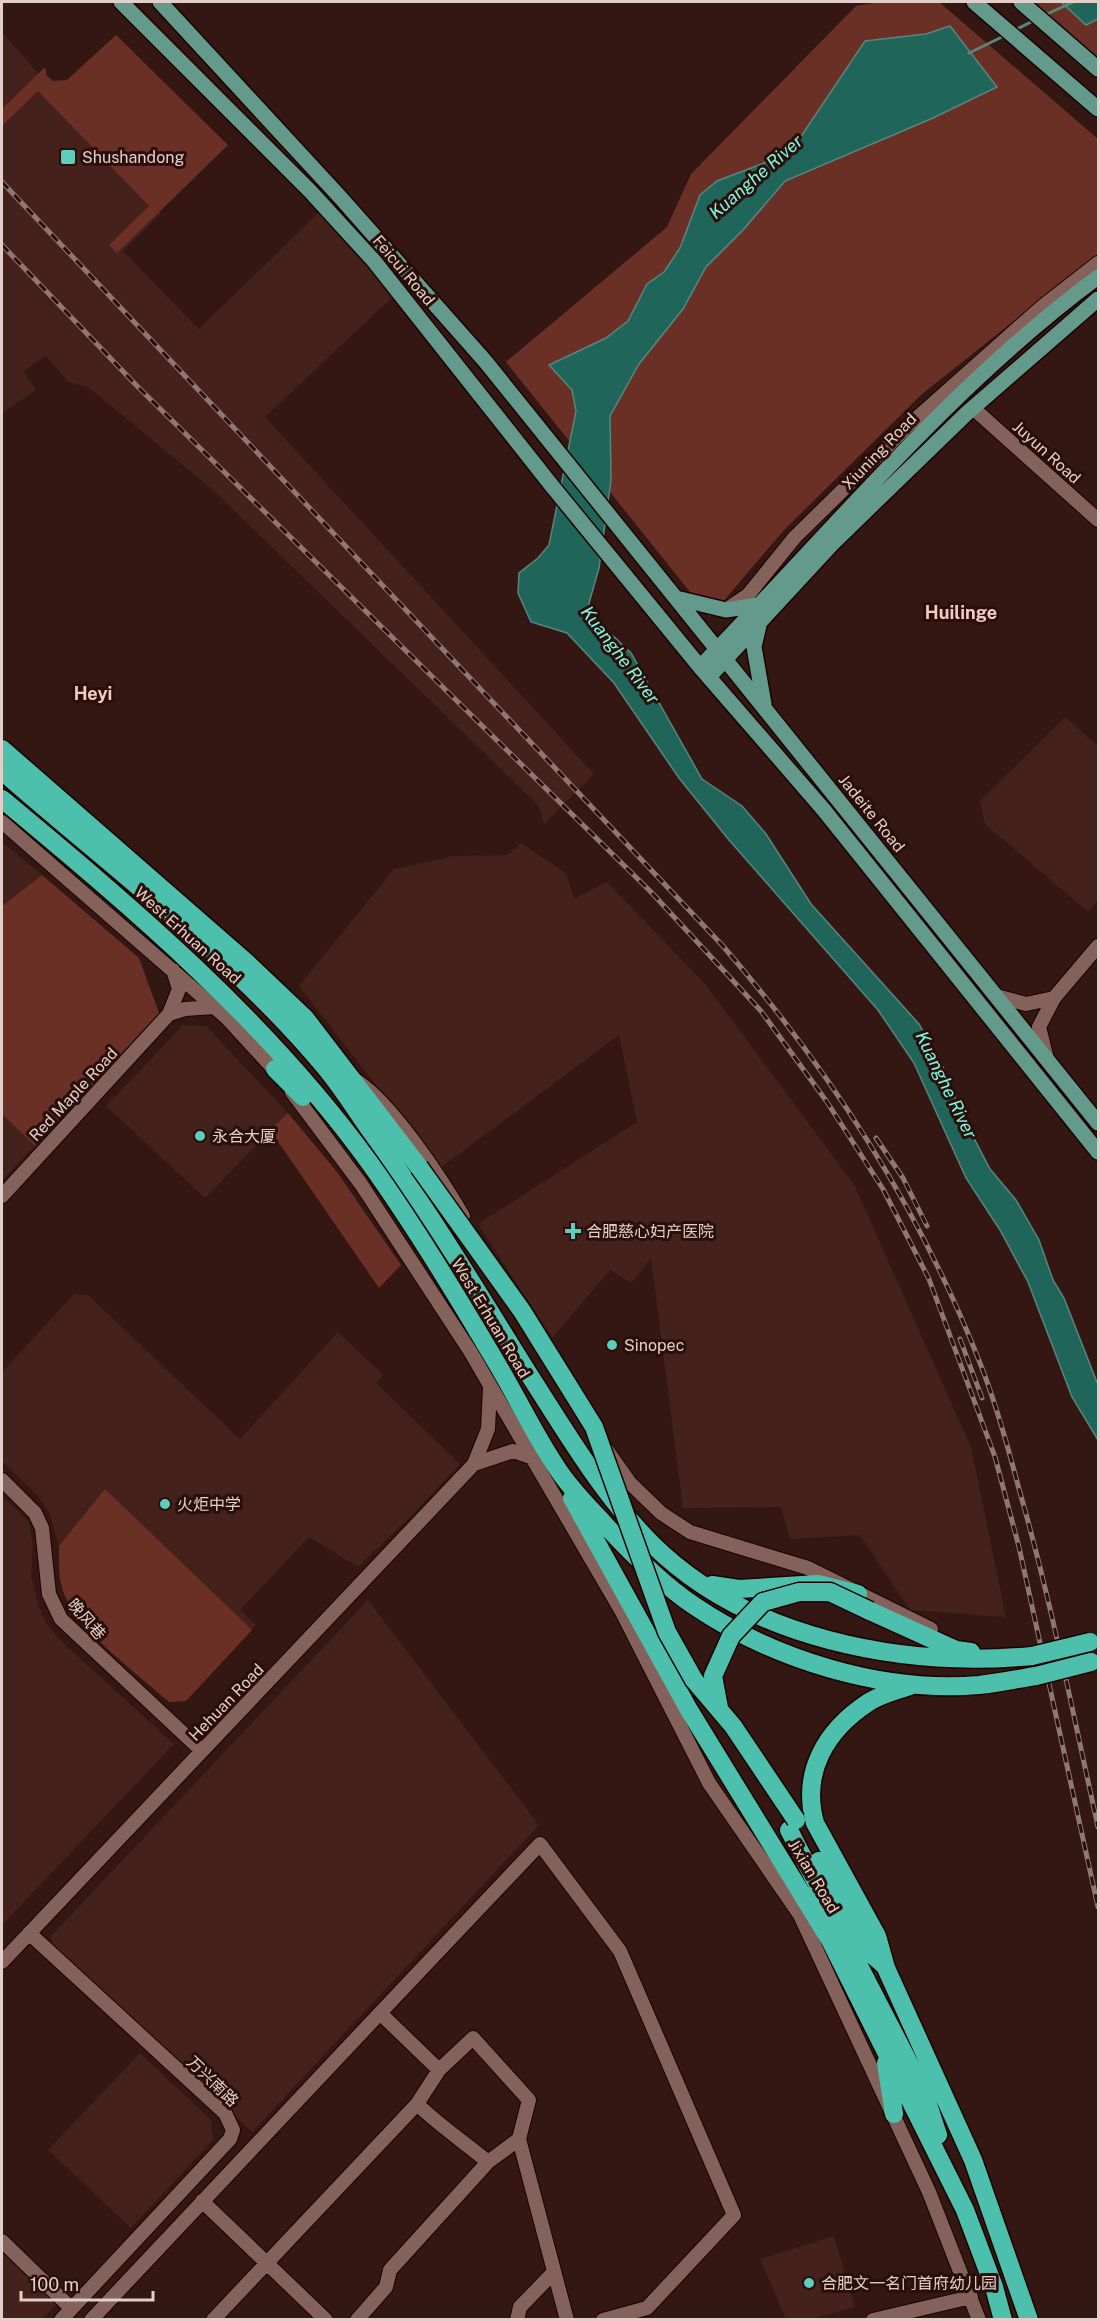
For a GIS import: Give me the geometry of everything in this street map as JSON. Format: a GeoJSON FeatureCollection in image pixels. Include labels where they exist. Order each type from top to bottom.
{"type":"FeatureCollection","features":[{"type":"Feature","properties":{"kind":"highway","name":"West Erhuan Road"},"geometry":{"type":"LineString","coordinates":[[2,749],[246,962],[305,1018],[354,1079],[419,1167]]}},
{"type":"Feature","properties":{"kind":"highway","name":"West Erhuan Road"},"geometry":{"type":"LineString","coordinates":[[2,771],[223,961],[326,1069],[416,1194],[569,1440],[608,1496],[654,1546],[700,1582],[755,1613],[807,1634],[889,1653],[978,1661],[1032,1656],[1094,1640]]}},
{"type":"Feature","properties":{"kind":"highway","name":"West Erhuan Road"},"geometry":{"type":"LineString","coordinates":[[2,799],[194,965],[258,1028],[369,1162],[491,1354],[557,1470],[627,1549],[662,1581],[725,1625],[800,1659],[848,1673],[917,1683],[980,1685],[1036,1676],[1095,1661]]}},
{"type":"Feature","properties":{"kind":"highway"},"geometry":{"type":"LineString","coordinates":[[275,1069],[369,1162]]}},
{"type":"Feature","properties":{"kind":"highway"},"geometry":{"type":"LineString","coordinates":[[326,1069],[419,1167],[522,1311],[594,1426],[667,1632],[694,1680],[733,1726],[869,1952],[886,1968]]}},
{"type":"Feature","properties":{"kind":"highway","name":"Jixian Road"},"geometry":{"type":"LineString","coordinates":[[557,1470],[651,1643],[830,1940],[955,2189],[994,2287],[1003,2319]]}},
{"type":"Feature","properties":{"kind":"highway"},"geometry":{"type":"LineString","coordinates":[[597,1569],[651,1643]]}},
{"type":"Feature","properties":{"kind":"highway"},"geometry":{"type":"LineString","coordinates":[[700,1582],[719,1588],[739,1589],[818,1584],[858,1594]]}},
{"type":"Feature","properties":{"kind":"highway"},"geometry":{"type":"LineString","coordinates":[[955,2189],[924,2092],[793,1825],[723,1729],[713,1676],[731,1636],[763,1602],[799,1592],[830,1592],[956,1650],[1011,1658]]}},
{"type":"Feature","properties":{"kind":"highway"},"geometry":{"type":"LineString","coordinates":[[917,1683],[871,1700],[846,1720],[823,1749],[810,1783],[809,1802],[815,1823],[877,1936],[886,1968],[973,2160],[1029,2319]]}},
{"type":"Feature","properties":{"kind":"highway"},"geometry":{"type":"LineString","coordinates":[[883,2046],[894,2114]]}},
{"type":"Feature","properties":{"kind":"main road","name":"Feicui Road"},"geometry":{"type":"LineString","coordinates":[[121,2],[310,191],[374,261],[552,486],[704,672]]}},
{"type":"Feature","properties":{"kind":"main road","name":"Feicui Road"},"geometry":{"type":"LineString","coordinates":[[160,2],[340,197],[559,449],[618,526]]}},
{"type":"Feature","properties":{"kind":"main road"},"geometry":{"type":"LineString","coordinates":[[974,2],[1098,109]]}},
{"type":"Feature","properties":{"kind":"main road"},"geometry":{"type":"LineString","coordinates":[[1021,2],[1098,69]]}},
{"type":"Feature","properties":{"kind":"main road","name":"Xiuning Road"},"geometry":{"type":"LineString","coordinates":[[722,654],[759,605],[956,399],[1098,277]]}},
{"type":"Feature","properties":{"kind":"main road","name":"Xiuning Road"},"geometry":{"type":"LineString","coordinates":[[704,672],[760,622],[834,542],[973,408],[1098,299]]}},
{"type":"Feature","properties":{"kind":"main road","name":"Jadeite Road"},"geometry":{"type":"LineString","coordinates":[[618,526],[1098,1123]]}},
{"type":"Feature","properties":{"kind":"main road"},"geometry":{"type":"LineString","coordinates":[[676,598],[726,610],[759,605]]}},
{"type":"Feature","properties":{"kind":"main road"},"geometry":{"type":"LineString","coordinates":[[760,622],[754,647],[766,710]]}},
{"type":"Feature","properties":{"kind":"main road"},"geometry":{"type":"LineString","coordinates":[[704,672],[823,809],[1098,1152]]}},
{"type":"Feature","properties":{"kind":"street"},"geometry":{"type":"LineString","coordinates":[[726,610],[748,595],[795,537],[909,425],[1043,306],[1098,263]]}},
{"type":"Feature","properties":{"kind":"street","name":"Juyun Road"},"geometry":{"type":"LineString","coordinates":[[973,408],[1098,520]]}},
{"type":"Feature","properties":{"kind":"street"},"geometry":{"type":"LineString","coordinates":[[2,822],[173,968],[215,1007],[275,1069],[361,1184],[470,1351],[656,1675],[709,1783],[800,1915],[929,2192],[979,2319]]}},
{"type":"Feature","properties":{"kind":"street"},"geometry":{"type":"LineString","coordinates":[[1047,1059],[1040,1027],[1054,998],[1098,946]]}},
{"type":"Feature","properties":{"kind":"street"},"geometry":{"type":"LineString","coordinates":[[169,1014],[179,989],[173,968]]}},
{"type":"Feature","properties":{"kind":"street"},"geometry":{"type":"LineString","coordinates":[[996,996],[1026,1004],[1054,998]]}},
{"type":"Feature","properties":{"kind":"street"},"geometry":{"type":"LineString","coordinates":[[169,1014],[185,1009],[215,1007]]}},
{"type":"Feature","properties":{"kind":"street","name":"Red Maple Road"},"geometry":{"type":"LineString","coordinates":[[2,1196],[169,1014]]}},
{"type":"Feature","properties":{"kind":"street"},"geometry":{"type":"LineString","coordinates":[[354,1079],[374,1092],[446,1185],[531,1338],[630,1483],[661,1513],[690,1532],[808,1568],[960,1643],[1011,1658]]}},
{"type":"Feature","properties":{"kind":"street"},"geometry":{"type":"LineString","coordinates":[[474,1464],[488,1429],[490,1386]]}},
{"type":"Feature","properties":{"kind":"street"},"geometry":{"type":"LineString","coordinates":[[474,1464],[513,1451],[533,1458]]}},
{"type":"Feature","properties":{"kind":"street","name":"Hehuan Road"},"geometry":{"type":"LineString","coordinates":[[2,1962],[474,1464]]}},
{"type":"Feature","properties":{"kind":"street","name":"晚风巷"},"geometry":{"type":"LineString","coordinates":[[2,1480],[35,1513],[42,1528],[47,1587],[61,1619],[202,1751]]}},
{"type":"Feature","properties":{"kind":"street"},"geometry":{"type":"LineString","coordinates":[[91,2319],[540,1844],[620,1951],[734,2215],[647,2308],[603,2319]]}},
{"type":"Feature","properties":{"kind":"street","name":"万兴南路"},"geometry":{"type":"LineString","coordinates":[[29,1933],[225,2113],[233,2130],[230,2139],[61,2319]]}},
{"type":"Feature","properties":{"kind":"street"},"geometry":{"type":"LineString","coordinates":[[380,2013],[439,2070]]}},
{"type":"Feature","properties":{"kind":"street"},"geometry":{"type":"LineString","coordinates":[[213,2319],[417,2104],[439,2070],[473,2038],[529,2100],[519,2139],[567,2319]]}},
{"type":"Feature","properties":{"kind":"street"},"geometry":{"type":"LineString","coordinates":[[417,2104],[444,2131],[458,2137],[488,2163]]}},
{"type":"Feature","properties":{"kind":"street"},"geometry":{"type":"LineString","coordinates":[[357,2319],[386,2288],[390,2270],[488,2163],[519,2139]]}},
{"type":"Feature","properties":{"kind":"street"},"geometry":{"type":"LineString","coordinates":[[202,2201],[326,2319]]}},
{"type":"Feature","properties":{"kind":"street"},"geometry":{"type":"LineString","coordinates":[[2,2241],[72,2308]]}},
{"type":"Feature","properties":{"kind":"street"},"geometry":{"type":"LineString","coordinates":[[517,2319],[520,2307],[554,2272]]}},
{"type":"Feature","properties":{"kind":"street"},"geometry":{"type":"LineString","coordinates":[[873,2319],[971,2297]]}},
{"type":"Feature","properties":{"kind":"shaded area"},"geometry":{"type":"Polygon","coordinates":[[[880,2],[939,2],[1098,139],[1098,254],[922,394],[784,530],[710,617],[506,362],[667,227],[691,174],[856,6],[880,2]]]}},
{"type":"Feature","properties":{"kind":"shaded area"},"geometry":{"type":"Polygon","coordinates":[[[1034,2],[1098,2],[1098,59],[1034,2]]]}},
{"type":"Feature","properties":{"kind":"shaded area"},"geometry":{"type":"Polygon","coordinates":[[[2,32],[161,213],[123,251],[199,329],[325,206],[399,291],[265,417],[594,774],[544,824],[539,806],[213,490],[88,387],[68,382],[46,356],[23,371],[36,390],[2,413],[2,32]]]}},
{"type":"Feature","properties":{"kind":"shaded area"},"geometry":{"type":"Polygon","coordinates":[[[116,35],[228,145],[117,253],[109,245],[149,206],[38,91],[2,126],[2,109],[45,67],[47,76],[53,81],[67,80],[116,35]]]}},
{"type":"Feature","properties":{"kind":"shaded area"},"geometry":{"type":"Polygon","coordinates":[[[1065,717],[1098,746],[1098,900],[1088,912],[985,824],[980,801],[1065,717]]]}},
{"type":"Feature","properties":{"kind":"shaded area"},"geometry":{"type":"Polygon","coordinates":[[[2,842],[42,875],[2,906],[2,842]]]}},
{"type":"Feature","properties":{"kind":"shaded area"},"geometry":{"type":"Polygon","coordinates":[[[521,843],[566,873],[574,899],[607,882],[706,985],[855,1186],[971,1447],[1006,1617],[910,1610],[860,1535],[790,1539],[781,1507],[683,1508],[651,1258],[632,1283],[610,1270],[552,1338],[478,1224],[637,1122],[619,1035],[440,1168],[299,986],[394,869],[454,856],[507,855],[521,843]]]}},
{"type":"Feature","properties":{"kind":"shaded area"},"geometry":{"type":"Polygon","coordinates":[[[42,875],[139,958],[159,1013],[35,1146],[2,1114],[2,906],[42,875]]]}},
{"type":"Feature","properties":{"kind":"shaded area"},"geometry":{"type":"Polygon","coordinates":[[[183,1025],[206,1026],[288,1113],[205,1198],[106,1106],[183,1025]]]}},
{"type":"Feature","properties":{"kind":"shaded area"},"geometry":{"type":"Polygon","coordinates":[[[288,1113],[337,1172],[401,1265],[379,1288],[270,1130],[288,1113]]]}},
{"type":"Feature","properties":{"kind":"shaded area"},"geometry":{"type":"Polygon","coordinates":[[[2,1114],[35,1146],[2,1180],[2,1114]]]}},
{"type":"Feature","properties":{"kind":"shaded area","name":"火炬中学"},"geometry":{"type":"Polygon","coordinates":[[[74,1294],[88,1295],[240,1439],[338,1332],[383,1375],[376,1383],[460,1464],[418,1509],[358,1567],[309,1537],[240,1610],[256,1625],[186,1701],[169,1702],[75,1613],[65,1596],[59,1577],[59,1546],[49,1512],[38,1496],[2,1461],[2,1372],[74,1294]]]}},
{"type":"Feature","properties":{"kind":"shaded area"},"geometry":{"type":"Polygon","coordinates":[[[105,1489],[252,1630],[186,1701],[169,1702],[127,1666],[83,1624],[65,1596],[60,1578],[59,1546],[105,1489]]]}},
{"type":"Feature","properties":{"kind":"shaded area"},"geometry":{"type":"Polygon","coordinates":[[[2,1496],[29,1522],[33,1547],[31,1576],[39,1607],[47,1624],[60,1640],[174,1744],[2,1925],[2,1496]]]}},
{"type":"Feature","properties":{"kind":"shaded area"},"geometry":{"type":"Polygon","coordinates":[[[368,1600],[539,1825],[252,2132],[56,1951],[50,1937],[368,1600]]]}},
{"type":"Feature","properties":{"kind":"shaded area"},"geometry":{"type":"Polygon","coordinates":[[[140,2053],[211,2120],[213,2140],[131,2228],[48,2150],[140,2053]]]}},
{"type":"Feature","properties":{"kind":"shaded area","name":"合肥文一名门首府幼儿园"},"geometry":{"type":"Polygon","coordinates":[[[834,2236],[855,2307],[812,2319],[786,2319],[760,2259],[834,2236]]]}},
{"type":"Feature","properties":{"kind":"shaded area"},"geometry":{"type":"Polygon","coordinates":[[[2,2250],[58,2303],[42,2319],[2,2319],[2,2250]]]}},
{"type":"Feature","properties":{"kind":"water"},"geometry":{"type":"Polygon","coordinates":[[[1061,2],[1098,2],[1098,19],[1086,25],[1061,2]]]}},
{"type":"Feature","properties":{"kind":"water"},"geometry":{"type":"Polygon","coordinates":[[[950,26],[997,87],[933,118],[785,181],[743,230],[706,267],[683,309],[639,364],[610,416],[611,480],[599,568],[589,603],[592,616],[631,653],[702,779],[742,806],[766,834],[811,904],[919,1024],[943,1067],[962,1115],[990,1169],[1016,1200],[1039,1240],[1053,1280],[1064,1298],[1098,1385],[1098,1440],[1072,1397],[1028,1282],[1000,1230],[966,1178],[914,1063],[878,1010],[729,840],[679,778],[614,683],[567,633],[531,622],[518,593],[519,573],[538,558],[549,545],[576,411],[572,390],[549,365],[606,338],[628,321],[647,284],[664,272],[680,248],[700,195],[717,181],[780,157],[794,147],[865,41],[926,34],[950,26]]]}},
{"type":"Feature","properties":{"kind":"waterway","name":"Kuanghe River"},"geometry":{"type":"LineString","coordinates":[[1045,15],[1073,2]]}},
{"type":"Feature","properties":{"kind":"waterway","name":"Kuanghe River"},"geometry":{"type":"LineString","coordinates":[[1015,30],[1033,21]]}},
{"type":"Feature","properties":{"kind":"waterway","name":"Kuanghe River"},"geometry":{"type":"LineString","coordinates":[[969,53],[1004,36]]}},
{"type":"Feature","properties":{"kind":"railway"},"geometry":{"type":"LineString","coordinates":[[2,182],[722,945],[799,1041],[869,1143],[930,1250],[986,1378],[1031,1531],[1098,1827]]}},
{"type":"Feature","properties":{"kind":"railway"},"geometry":{"type":"LineString","coordinates":[[2,245],[138,387],[652,893],[761,1011],[827,1102],[883,1189],[929,1279],[995,1457],[1019,1547],[1098,1907]]}},
{"type":"Feature","properties":{"kind":"railway"},"geometry":{"type":"LineString","coordinates":[[876,1138],[903,1178],[927,1226]]}},
{"type":"Feature","properties":{"kind":"railway"},"geometry":{"type":"LineString","coordinates":[[960,1339],[982,1398]]}},
{"type":"Feature","properties":{"kind":"place","name":"Shushandong"},"geometry":{"type":"Point","coordinates":[68,157]}},
{"type":"Feature","properties":{"kind":"place","name":"永合大厦"},"geometry":{"type":"Point","coordinates":[200,1136]}},
{"type":"Feature","properties":{"kind":"place","name":"合肥慈心妇产医院"},"geometry":{"type":"Point","coordinates":[573,1231]}},
{"type":"Feature","properties":{"kind":"place","name":"Sinopec"},"geometry":{"type":"Point","coordinates":[612,1345]}},
{"type":"Feature","properties":{"kind":"place","name":"火炬中学"},"geometry":{"type":"Point","coordinates":[165,1504]}},
{"type":"Feature","properties":{"kind":"place","name":"合肥文一名门首府幼儿园"},"geometry":{"type":"Point","coordinates":[809,2283]}},
{"type":"Feature","properties":{"kind":"district","name":"Huilinge"},"geometry":{"type":"Point","coordinates":[961,613]}},
{"type":"Feature","properties":{"kind":"district","name":"Heyi"},"geometry":{"type":"Point","coordinates":[93,694]}}]}
